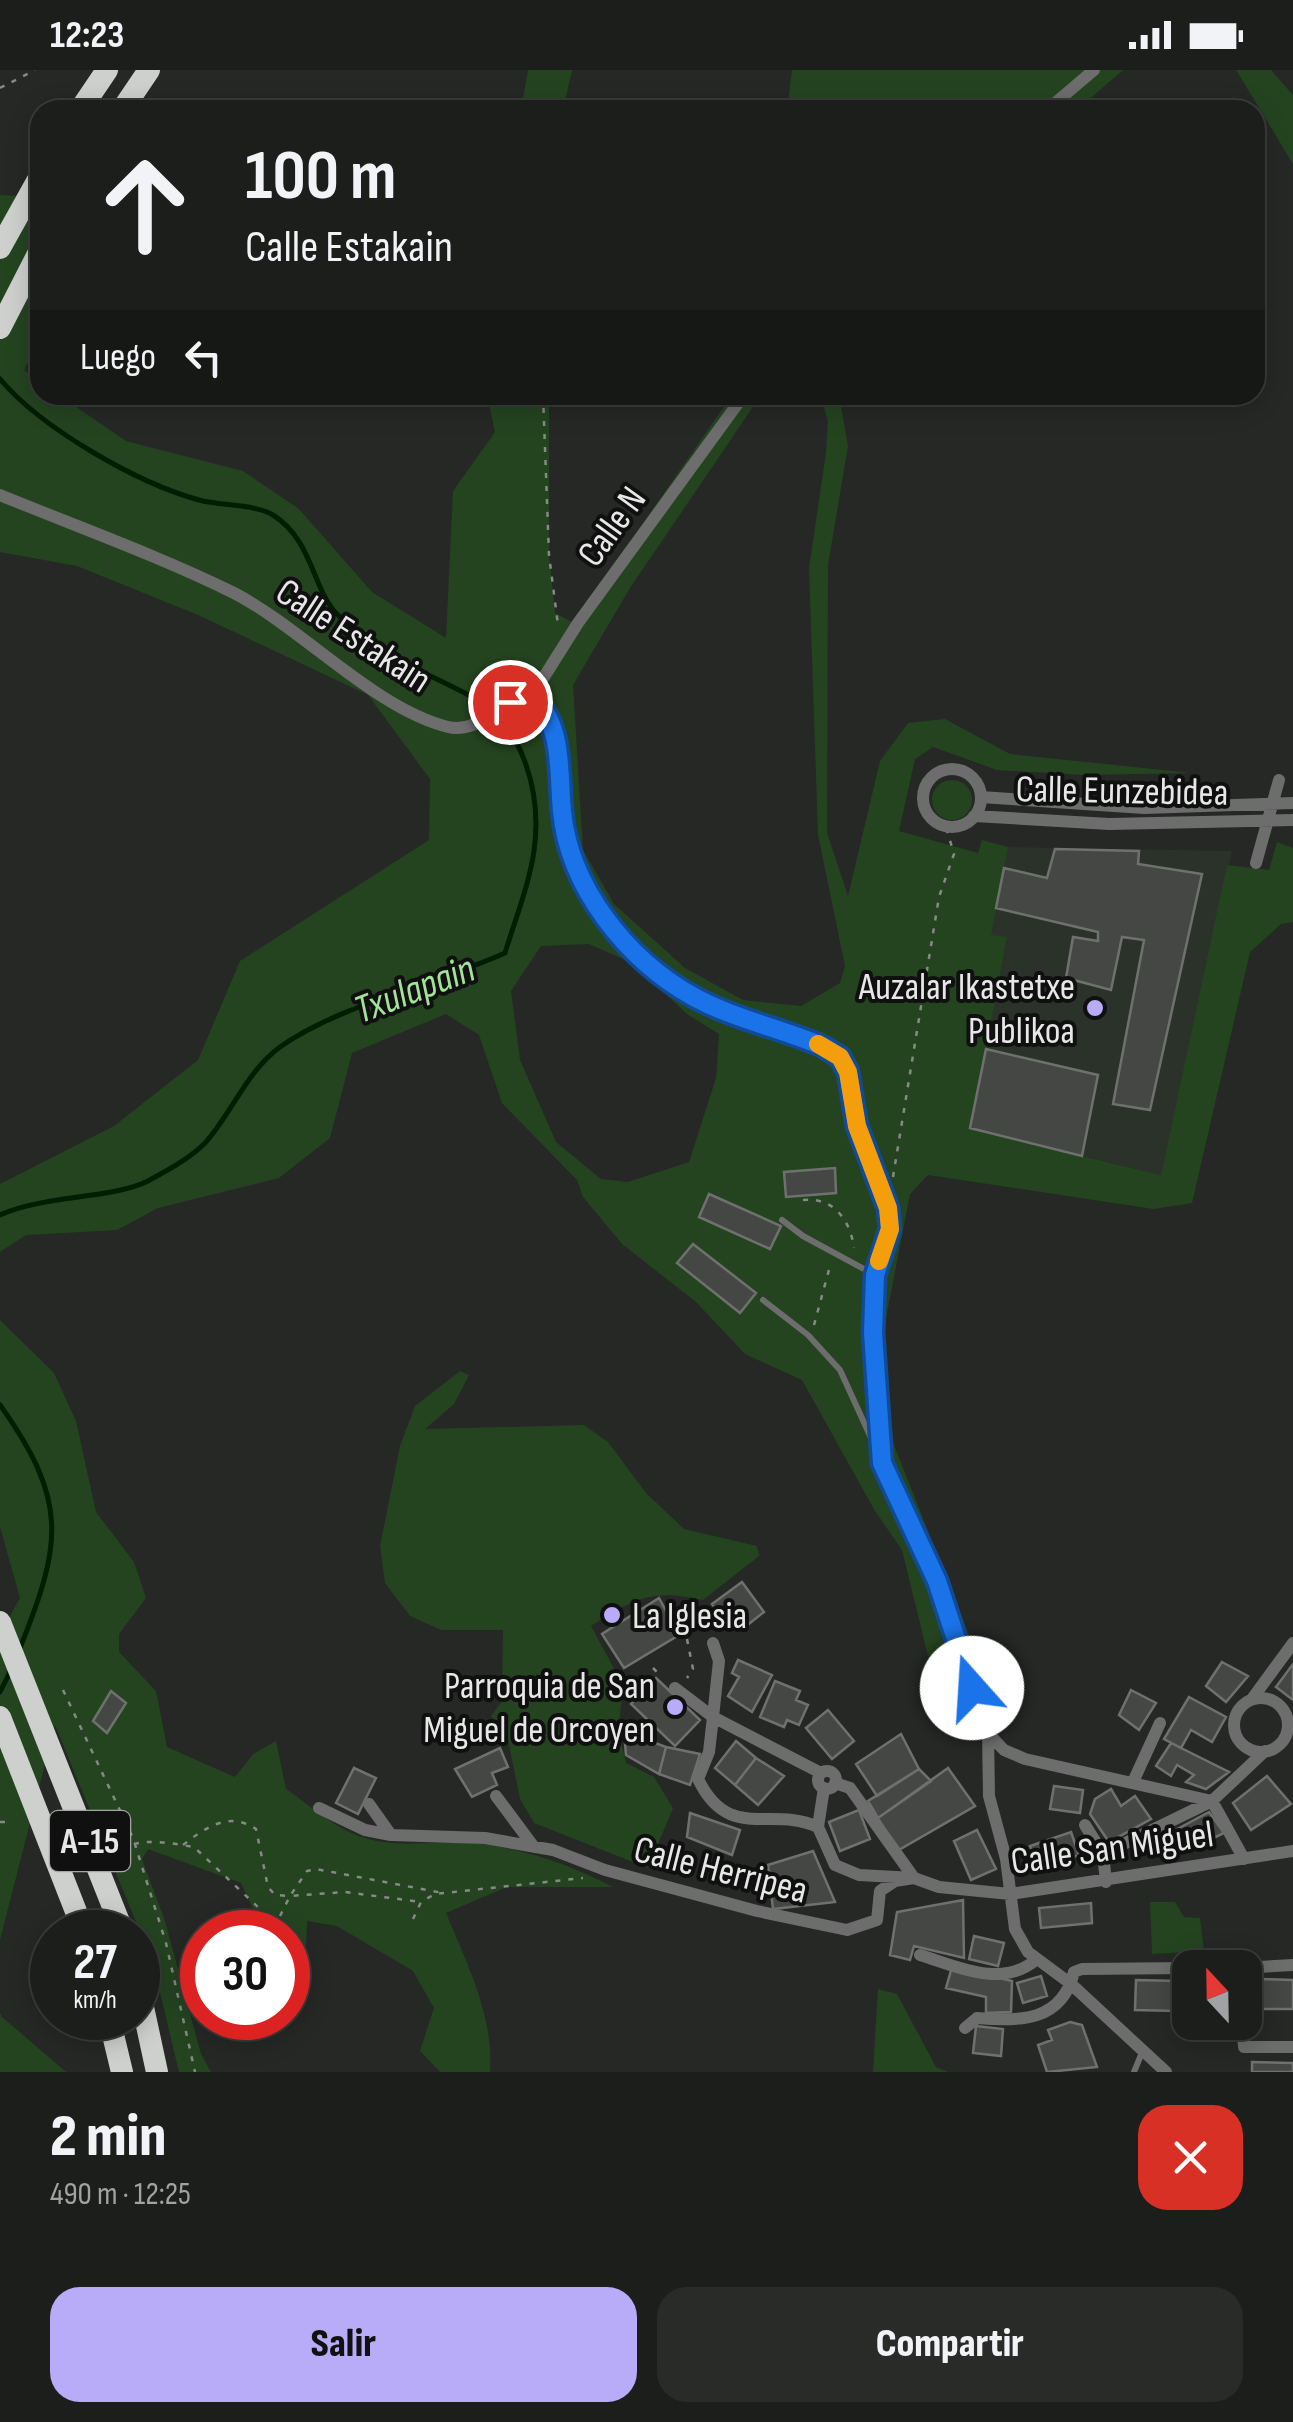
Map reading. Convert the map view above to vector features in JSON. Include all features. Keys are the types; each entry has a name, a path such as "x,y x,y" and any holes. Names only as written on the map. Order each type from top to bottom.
{"highway":[{"path":"87,100 107,70"},
{"path":"129,100 150,70"},
{"path":"0,248 30,193"},
{"path":"0,328 30,270"},
{"name":"A-15","path":"0,1622 115,1910"},
{"name":"A-15","path":"0,1717 76,1910"},
{"path":"115,2040 122,2072"},
{"path":"150,2040 157,2072"}],"street":[{"path":"1059,100 1094,70"},
{"name":"Calle N","path":"532,696 562,646 737,405"},
{"name":"Calle Estakain","path":"0,495 236,594 408,712 452,728 484,721 510,702 532,696"},
{"path":"532,696 552,722 564,827 576,874 606,919 655,969 693,996 788,1031 840,1057 848,1072 862,1143 888,1208 890,1229 875,1275 873,1333 882,1463 937,1581 988,1732 989,1796 1015,1929 1037,1959 1071,1984 1166,2072"},
{"name":"Calle Eunzebidea","path":"937,772 966,772 974,779 981,798 974,816 962,825 946,826 929,816 922,798 924,788 937,772"},
{"name":"Calle Eunzebidea","path":"1256,863 1279,780"},
{"name":"Calle Eunzebidea","path":"981,798 1144,808 1293,803"},
{"name":"Calle Eunzebidea","path":"974,816 1109,824 1293,820"},
{"path":"714,1642 720,1660 709,1752 698,1779 707,1798 741,1819 764,1822 800,1818 818,1827 827,1781"},
{"path":"1264,1751 1245,1747 1234,1730 1237,1713 1293,1643"},
{"path":"675,1688 713,1718 827,1781 850,1788 914,1878"},
{"path":"1103,1854 1212,1801 1264,1751 1288,1735 1282,1708 1271,1700 1252,1699"},
{"path":"1132,1782 1160,1723"},
{"path":"988,1732 1004,1750 1025,1758 1212,1801 1244,1859"},
{"path":"496,1796 534,1847"},
{"path":"369,1804 392,1835"},
{"name":"Calle Herripea","path":"319,1808 365,1830 392,1835 485,1838 534,1847 757,1912 847,1930 877,1920 880,1892 895,1881 914,1878"},
{"path":"1085,1825 1103,1854 1106,1882"},
{"name":"Calle San Miguel","path":"818,1827 835,1865 859,1875 914,1878 939,1887 1010,1894 1293,1851"},
{"path":"920,1955 1003,1977 1037,1959"},
{"path":"1262,1967 1293,1965"},
{"path":"966,2028 977,2018 1014,2021 1056,2006 1066,2000 1074,1972 1082,1969 1172,1968"},
{"path":"1243,2040 1244,2047 1293,2047"}],"lane":[{"path":"782,1220 875,1275"},
{"path":"763,1300 808,1335 840,1370 882,1463"},
{"path":"1134,2072 1143,2050"}],"path":[{"path":"0,88 34,70"},
{"path":"544,405 549,554 562,646"},
{"path":"888,1208 938,896 954,854 946,826"},
{"path":"803,1200 821,1198 832,1204 854,1242 854,1260"},
{"path":"808,1335 821,1313 833,1252"},
{"path":"675,1688 693,1669 686,1639"},
{"path":"64,1690 134,1844 166,1943 187,2052 195,2072"},
{"path":"134,1844 152,1839 170,1848 227,1820 245,1822 256,1829 268,1888 275,1896 345,1892 420,1902 442,1893"},
{"path":"182,1845 206,1856 276,1924 290,1896 308,1871 316,1868 442,1893 572,1881 608,1871"},
{"path":"413,1919 420,1902"}],"shaded area":[{"name":"Auzalar Ikastetxe Publikoa","path":"1008,847 1232,851 1161,1175 970,1128 1007,938 990,936"}],"green space":[{"path":"528,70 572,70 565,100 523,100"},
{"path":"792,70 1123,70 1088,100 788,100"},
{"path":"1236,70 1271,70 1293,95 1293,164 1265,118 1265,100 1254,100"},
{"path":"0,195 30,196 30,358 24,370 30,374 30,405 74,405 126,441 243,471 299,509 372,592 446,638 453,491 495,432 489,405 549,405 549,555 555,613 574,623 725,405 754,405 630,588 573,685 583,850 614,904 685,968 743,1000 801,1006 840,983 845,966 818,835 809,568 826,453 828,421 823,405 841,405 848,446 828,565 827,833 848,896 880,761 908,723 945,719 1010,754 1191,773 1082,775 997,770 933,747 915,759 899,831 978,853 982,840 1008,847 991,935 1007,937 971,1129 1161,1175 1227,865 1269,870 1277,842 1293,848 1293,922 1281,924 1250,952 1192,1203 1154,1209 928,1175 910,1194 882,1339 894,1445 998,1708 950,1697 928,1656 902,1550 875,1511 802,1380 745,1354 696,1302 622,1244 583,1197 577,1180 502,1103 479,1035 446,1014 352,1053 330,1138 279,1178 158,1208 117,1230 26,1235 0,1252 0,1184 114,1126 198,1060 240,961 429,840 430,779 368,695 198,615 77,566 0,552","holes":["589,944 632,963 687,1014 719,1034 716,1078 689,1162 628,1182 601,1179 556,1142 520,1060 511,991 541,946"]},
{"path":"952,780 966,786 972,800 966,814 952,820 938,814 932,800 938,786"},
{"path":"0,1320 54,1373 76,1421 96,1512 134,1562 146,1598 119,1634 119,1652 156,1691 167,1747 235,1777 253,1754 276,1741 286,1789 354,1834 392,1843 473,1843 510,1849 563,1864 613,1887 507,1887 446,1913 483,2011 490,2072 440,2072 420,2051 434,2008 413,1971 337,1926 310,1922 310,1910 254,1910 241,1883 148,1849 142,1859 165,1921 180,1976 180,2040 197,2040 211,2072 179,2072 160,1992 160,1910 131,1910 55,1725 0,1940 0,1634 20,1598 0,1527"},
{"path":"460,1371 469,1375 454,1404 425,1429 584,1425 608,1442 646,1493 684,1529 757,1546 759,1556 703,1600 670,1595 644,1598 591,1626 619,1678 622,1699 618,1729 626,1763 654,1777 673,1808 648,1868 534,1823 520,1799 508,1740 491,1716 502,1701 503,1630 441,1630 410,1616 385,1583 380,1546 400,1446 415,1406"},
{"path":"1150,1902 1175,1902 1184,1917 1200,1918 1204,1950 1152,1954"},
{"path":"878,1989 897,1994 936,2067 948,2072 873,2072"},
{"path":"0,2013 2,2017 66,2072 0,2072"}],"building":[{"path":"1055,849 1139,851 1138,864 1202,874 1150,1110 1113,1104 1144,940 1122,937 1111,990 1066,978 1073,937 1098,941 1098,932 996,908 1004,868 1047,878"},
{"path":"986,1049 1098,1075 1082,1156 970,1128"},
{"path":"835,1168 836,1193 786,1197 784,1172"},
{"path":"709,1194 781,1226 770,1249 699,1217"},
{"path":"693,1244 756,1293 740,1313 677,1263"},
{"path":"742,1582 764,1612 745,1627 737,1617 727,1624 712,1604"},
{"name":"Parroquia de San Miguel de Orcoyen","path":"659,1598 679,1635 624,1668 602,1634"},
{"path":"738,1660 772,1675 752,1712 728,1696 739,1677 732,1673"},
{"path":"1222,1662 1248,1676 1226,1702 1206,1686"},
{"path":"1293,1664 1293,1700 1276,1687"},
{"path":"656,1678 700,1720 675,1746 631,1704"},
{"path":"775,1681 800,1691 796,1700 808,1705 799,1725 787,1720 784,1727 760,1717"},
{"path":"1131,1690 1156,1703 1139,1730 1119,1715"},
{"path":"111,1691 126,1703 107,1733 93,1721"},
{"path":"1189,1697 1226,1717 1212,1742 1191,1730 1181,1748 1164,1739"},
{"path":"828,1710 854,1741 832,1759 806,1728"},
{"path":"624,1731 666,1747 659,1774 626,1755"},
{"path":"901,1734 919,1769 877,1796 856,1764"},
{"path":"736,1741 756,1758 735,1785 715,1768"},
{"path":"1171,1743 1229,1772 1206,1789 1186,1782 1194,1775 1177,1765 1171,1776 1156,1766"},
{"path":"666,1747 700,1754 690,1785 659,1774"},
{"path":"500,1748 508,1767 492,1773 497,1785 472,1797 455,1769"},
{"path":"756,1758 784,1776 758,1805 735,1785"},
{"path":"354,1768 376,1778 358,1814 336,1803"},
{"path":"948,1768 975,1806 897,1851 878,1818"},
{"path":"919,1769 931,1781 878,1818 868,1801"},
{"path":"1267,1776 1291,1804 1251,1830 1233,1803"},
{"path":"1054,1786 1083,1790 1080,1813 1050,1809"},
{"path":"1111,1789 1121,1806 1135,1796 1151,1819 1109,1842 1090,1814 1095,1799"},
{"path":"859,1810 870,1839 840,1851 829,1822"},
{"path":"1209,1812 1224,1833 1195,1847 1147,1855 1142,1848"},
{"path":"690,1813 740,1830 732,1855 687,1837"},
{"path":"977,1830 996,1869 971,1880 954,1841"},
{"path":"1071,1832 1079,1855 1038,1869 1030,1846"},
{"path":"813,1851 835,1902 773,1909 768,1865"},
{"path":"963,1900 964,1958 914,1946 910,1960 890,1955 897,1912"},
{"path":"1091,1903 1092,1923 1041,1928 1039,1908"},
{"path":"974,1936 1004,1943 998,1966 969,1959"},
{"path":"952,1967 1012,1981 1011,2012 986,2013 986,1997 946,1988"},
{"path":"1041,1976 1047,1996 1023,2003 1017,1983"},
{"path":"1262,1979 1293,1980 1293,2009 1262,2009"},
{"path":"1136,1980 1172,1981 1172,2011 1135,2010"},
{"path":"1070,2022 1082,2025 1097,2067 1047,2072 1038,2045 1052,2040 1048,2030"},
{"path":"976,2026 1003,2029 1001,2056 973,2053"},
{"path":"1252,2062 1293,2063 1293,2072 1252,2072"}],"waterway":[{"name":"Txulapain","path":"0,379 65,434 148,481 199,500 273,515 297,538 323,593 339,616 388,654 474,698 506,726 526,764 536,829 529,877 505,953 330,1019 280,1047 248,1080 205,1143 148,1181 0,1215"},
{"name":"Txulapain","path":"0,1405 38,1469 52,1524 44,1579 20,1648"},
{"name":"Txulapain","path":"0,1692 10,1672"}],"slow traffic":[{"path":"818,1044 840,1057 848,1072 857,1126 888,1208 890,1229 879,1261"}],"place":[{"name":"Auzalar Ikastetxe Publikoa","path":"1095,1008"},
{"name":"La Iglesia","path":"612,1615"},
{"name":"Parroquia de San Miguel de Orcoyen","path":"675,1707"}],"route":[{"path":"510,702 532,696 552,722 566,843 576,874 606,919 655,969 693,996 822,1046 840,1057 848,1072 857,1126 888,1208 890,1229 875,1275 873,1333 882,1463 937,1581 972,1688"}]}
